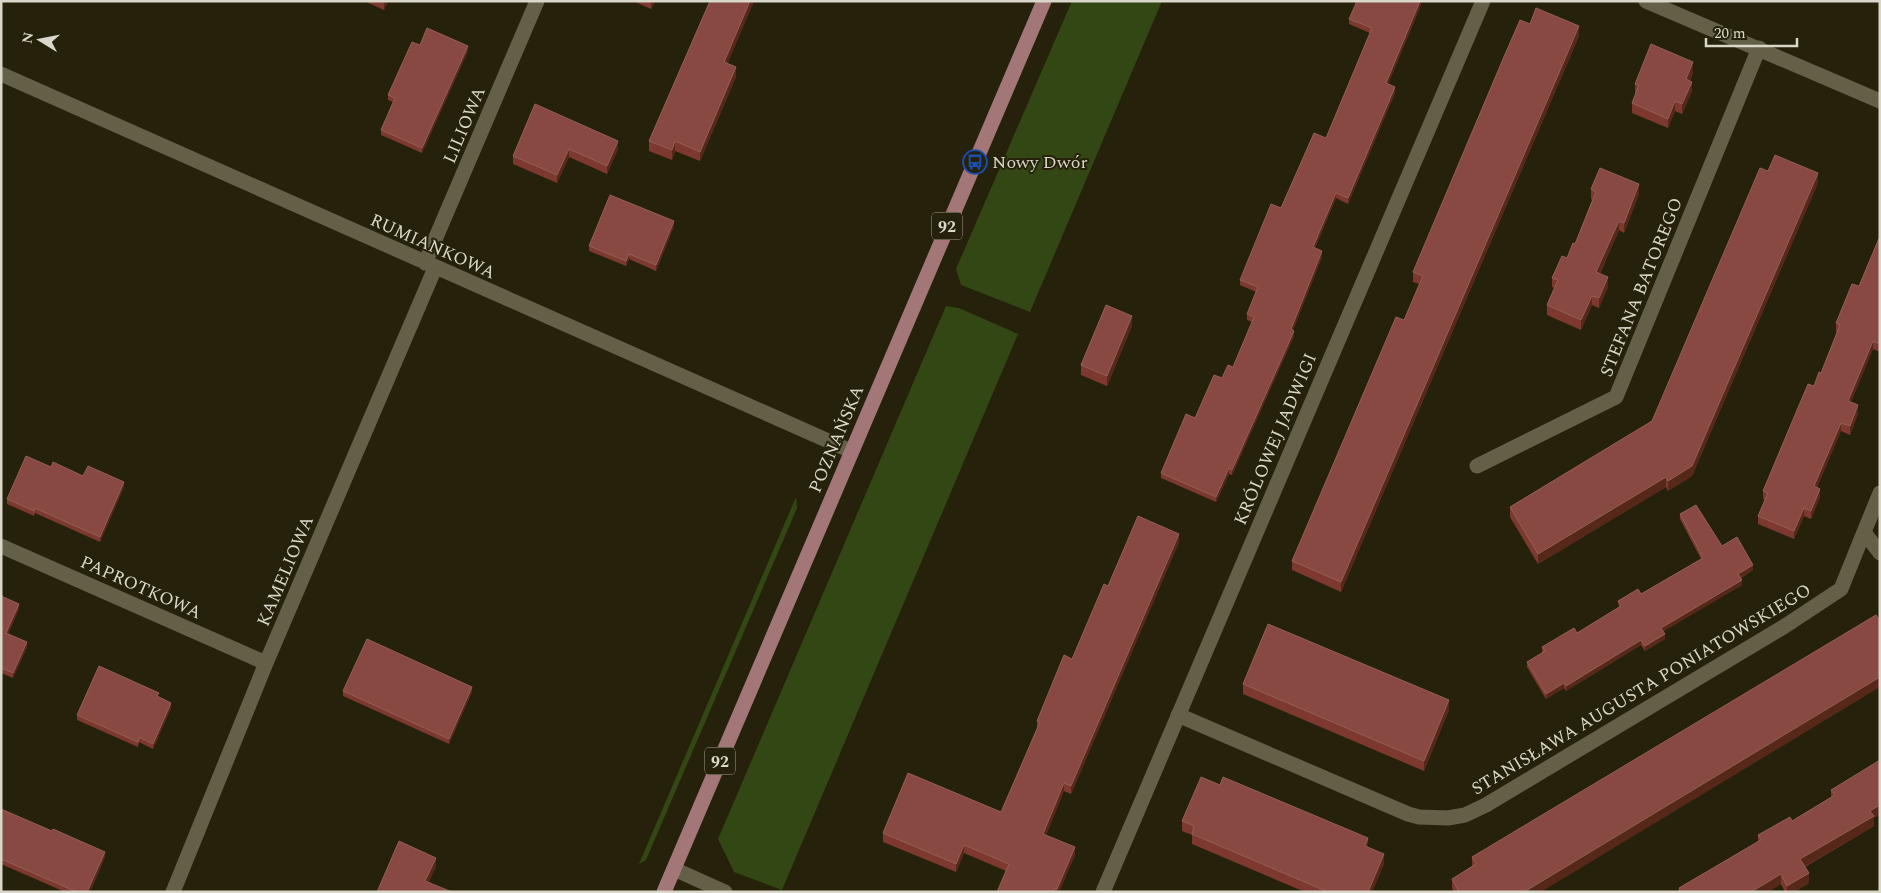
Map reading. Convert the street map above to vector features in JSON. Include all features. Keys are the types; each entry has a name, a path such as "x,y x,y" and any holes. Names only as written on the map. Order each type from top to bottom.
{"main road":[{"name":"POZNAŃSKA","path":"664,892 1044,1"}],"street":[{"name":"LILIOWA","path":"430,265 537,1"},
{"name":"KRÓLOWEJ JADWIGI","path":"1103,892 1483,1"},
{"path":"1646,1 1880,101"},
{"name":"STEFANA BATOREGO","path":"1477,466 1616,397 1759,48"},
{"name":"RUMIANKOWA","path":"1,74 851,451"},
{"name":"KAMELIOWA","path":"173,892 430,265"},
{"name":"STANISŁAWA AUGUSTA PONIATOWSKIEGO","path":"1178,715 1408,814 1434,818 1465,815 1486,805 1786,626 1841,589 1880,493"},
{"path":"1864,532 1880,553"},
{"name":"PAPROTKOWA","path":"1,546 266,663"},
{"path":"674,869 725,892"}],"green space":[{"path":"1072,1 1162,1 1030,312 961,285 956,269"},
{"path":"946,306 959,308 1018,334 782,890 734,872 718,839"},
{"path":"796,497 797,508 646,860 639,864"}],"building":[{"path":"710,1 750,1 724,62 736,67 700,152 675,141 672,150 649,141"},
{"path":"1357,1 1420,1 1386,83 1395,87 1348,198 1336,193 1313,247 1322,251 1291,329 1294,331 1232,470 1229,468 1216,497 1161,473 1186,414 1195,418 1214,375 1222,378 1228,365 1233,367 1254,317 1247,314 1258,287 1240,280 1271,204 1281,208 1314,133 1326,138 1372,28 1349,19"},
{"path":"1536,8 1579,26 1341,582 1292,561 1396,317 1404,320 1423,276 1413,272 1520,20 1530,24"},
{"path":"427,28 468,46 422,148 381,130 395,98 388,95 412,42 420,45"},
{"path":"1651,44 1693,62 1686,79 1692,82 1682,104 1675,101 1668,119 1632,103 1639,85 1635,84"},
{"path":"535,104 618,141 607,166 569,149 557,175 513,156"},
{"path":"1775,155 1818,173 1692,466 1668,481 1666,477 1538,554 1510,507 1652,421 1760,168 1768,171"},
{"path":"1600,168 1639,184 1624,223 1619,221 1596,272 1608,277 1599,298 1592,296 1581,320 1547,305 1558,280 1552,278 1562,256 1567,258 1573,243 1575,244 1596,192 1591,189"},
{"path":"610,195 674,221 656,265 629,254 626,261 589,246"},
{"path":"1880,236 1880,344 1873,341 1848,401 1858,405 1850,426 1841,423 1814,486 1820,489 1811,511 1804,508 1794,531 1758,516 1768,493 1763,491 1808,384 1814,386 1819,372 1821,373 1840,325 1836,323 1852,284 1859,286"},
{"path":"1106,305 1132,316 1107,376 1081,365"},
{"path":"26,456 51,467 53,462 83,476 88,466 124,482 100,537 35,508 34,511 7,499"},
{"path":"1696,505 1722,546 1737,537 1753,565 1738,574 1742,580 1661,628 1665,634 1645,646 1641,640 1566,686 1564,683 1546,694 1527,662 1545,651 1542,647 1574,628 1577,633 1621,606 1618,601 1638,589 1641,594 1703,558 1680,514"},
{"path":"1138,516 1179,534 1071,786 1064,783 1043,834 1075,847 1057,889 1055,888 1053,892 997,892 1009,864 964,845 956,864 883,833 908,773 1001,812 1040,722 1037,721 1064,655 1072,659 1104,584 1108,586"},
{"path":"1,596 19,604 6,633 27,642 13,673 1,668"},
{"path":"1876,615 1880,621 1880,677 1524,892 1459,892 1452,879 1476,864 1472,857"},
{"path":"1268,624 1449,700 1424,761 1243,684"},
{"path":"367,639 472,687 449,739 343,691"},
{"path":"99,666 159,693 157,696 171,703 153,744 139,737 138,742 77,715"},
{"path":"1880,760 1880,805 1870,811 1874,816 1800,859 1809,873 1787,886 1781,874 1751,892 1677,892 1680,890 1679,888 1761,840 1758,835 1790,817 1792,821 1835,795 1831,790"},
{"path":"1201,777 1220,785 1223,777 1368,838 1365,846 1384,854 1368,892 1328,892 1192,834 1194,826 1182,821"},
{"path":"1,809 105,852 87,892 77,892 1,859"},
{"path":"399,841 436,858 425,881 452,892 377,892"}],"place":[{"name":"Nowy Dwór","path":"975,162"}]}
